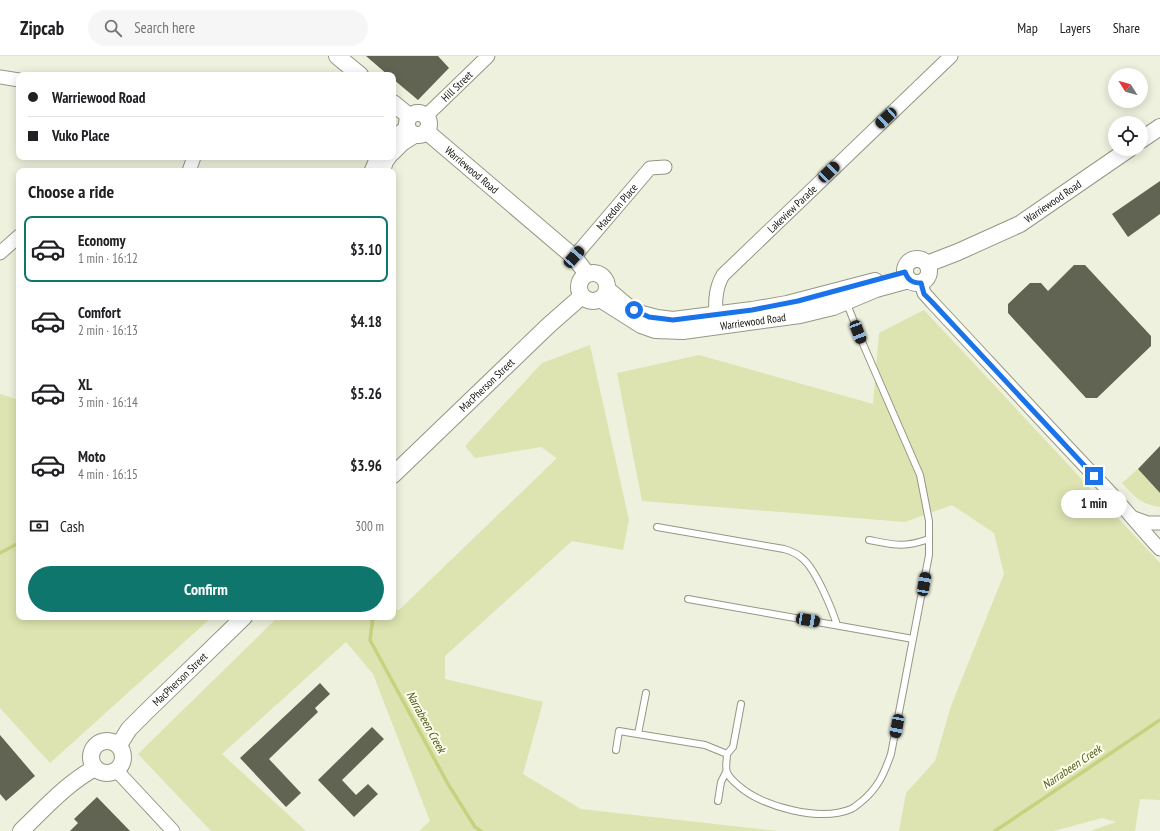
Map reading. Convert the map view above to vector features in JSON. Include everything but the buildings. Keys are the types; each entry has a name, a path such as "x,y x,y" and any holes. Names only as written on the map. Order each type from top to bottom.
{"street":[{"path":"337,56 356,72"},
{"name":"Hill Street","path":"417,125 488,56"},
{"name":"Lakeview Parade","path":"717,320 716,295 718,282 723,275 951,56"},
{"path":"0,77 16,80"},
{"name":"Warriewood Road","path":"396,106 574,257 587,274"},
{"path":"396,136 417,125"},
{"path":"396,151 417,125"},
{"path":"1148,135 1160,127"},
{"name":"Warriewood Road","path":"912,278 906,267 913,260 923,260 927,264 958,252 1020,224 1119,156"},
{"name":"Macedon Place","path":"574,257 650,168 665,168"},
{"path":"0,253 16,239"},
{"path":"587,274 600,274 606,280 604,294 590,301 582,296 578,288 583,276 587,274"},
{"path":"912,278 924,294 1134,518 1144,533 1160,549"},
{"name":"Warriewood Road","path":"717,320 752,310 786,304 870,282 912,278"},
{"name":"Warriewood Road","path":"604,294 649,317 673,320 717,320 800,315 829,308 876,289 912,278"},
{"name":"MacPherson Street","path":"398,470 549,325 582,296"},
{"path":"1134,518 1148,523 1160,523"},
{"name":"MacPherson Street","path":"119,745 129,729 241,620"},
{"path":"109,741 119,745 122,750 123,762 116,771 108,774 98,771 95,768 91,758 92,752 98,743 109,741"},
{"path":"21,831 57,796 83,774 95,768"},
{"path":"116,771 173,831"}],"lane":[{"path":"726,772 743,790 759,799 781,808 838,814 852,809 871,794 883,776 891,754 929,555 929,521 920,475 845,302"},
{"path":"657,528 784,549 792,552 810,565 833,610 837,625"},
{"path":"869,540 900,546 912,545 929,540"},
{"path":"688,599 913,639"},
{"path":"638,734 646,693"},
{"path":"718,801 721,782 726,772 727,754 733,747 741,704"},
{"path":"616,750 619,731 705,745 727,754"}],"green space":[{"path":"924,310 1160,563 1160,800 1140,799 1135,831 1090,831 1116,822 1102,818 1054,831 899,831 906,793 935,761 951,706 1004,574 994,533 952,505 905,522 642,501 617,373 699,355 873,404 879,333"},
{"path":"590,345 629,520 623,550 572,541 445,656 445,679 543,702 523,774 581,809 778,831 419,831 430,821 373,674 346,642 222,754 306,831 211,831 138,754 275,620 396,620 396,610 399,610 557,458 541,447 475,458 465,446 542,363"},
{"path":"0,394 16,399 16,620 209,620 50,763 0,708"},
{"path":"1138,469 1154,487 1160,485 1160,507 1147,504 1138,499 1122,483"}],"waterway":[{"name":"Narrabeen Creek","path":"0,553 16,545"},
{"name":"Narrabeen Creek","path":"373,620 370,640 448,784 475,827 481,831"},
{"name":"Narrabeen Creek","path":"995,831 1160,720"}],"route":[{"path":"634,310 649,317 673,320 688,319 786,304 905,272 910,281 921,283 924,294 1094,476"}]}
